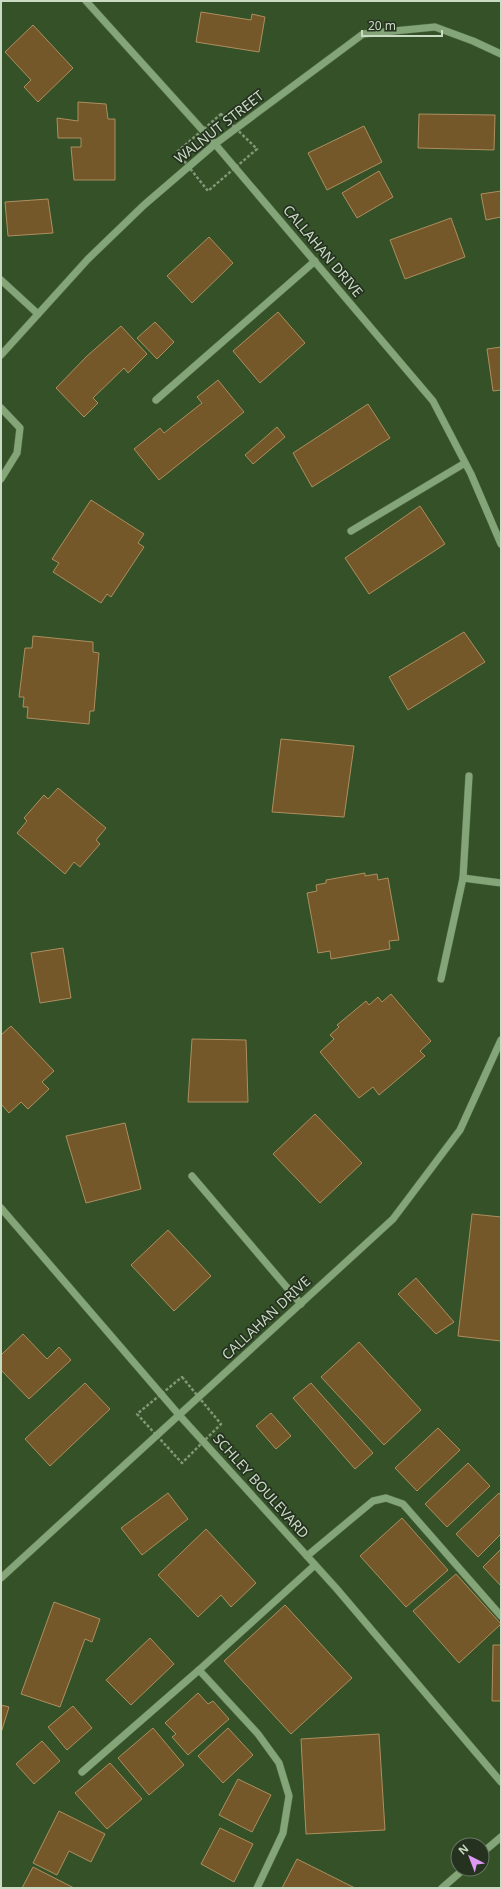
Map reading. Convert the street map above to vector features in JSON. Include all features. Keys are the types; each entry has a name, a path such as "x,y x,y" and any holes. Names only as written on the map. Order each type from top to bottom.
{"street":[{"name":"CALLAHAN DRIVE","path":"86,1 215,144 433,401 465,463 501,544"},
{"name":"WALNUT STREET","path":"1,355 94,254 144,205 215,144 363,34 435,27 473,41 501,54"},
{"path":"156,400 314,262"},
{"path":"1,280 38,314"},
{"path":"1,408 20,428 17,452 1,479"},
{"path":"351,531 465,463"},
{"path":"441,979 463,878 469,776"},
{"path":"463,878 501,883"},
{"name":"CALLAHAN DRIVE","path":"1,1578 180,1416 398,1213 460,1130 501,1040"},
{"path":"192,1176 301,1304"},
{"name":"SCHLEY BOULEVARD","path":"1,1208 180,1416 315,1565 501,1782"},
{"path":"307,1556 373,1501 386,1498 403,1504 501,1616"},
{"path":"82,1772 200,1670 315,1565"},
{"path":"200,1670 258,1734 280,1763 289,1796 283,1833 256,1888"},
{"path":"490,1846 501,1836"},
{"path":"442,1888 455,1877"}],"building":[{"path":"201,12 251,20 252,14 265,17 259,52 196,42"},
{"path":"33,25 73,68 38,102 24,87 31,80 5,52"},
{"path":"78,102 106,104 108,119 115,119 115,180 74,180 71,147 81,147 81,138 58,138 57,118 78,121"},
{"path":"419,114 495,115 494,150 418,148"},
{"path":"364,126 382,162 327,190 308,153"},
{"path":"379,171 393,197 357,218 342,193"},
{"path":"501,191 501,217 486,220 481,194"},
{"path":"48,199 53,233 8,236 5,202"},
{"path":"451,218 465,257 405,279 390,240"},
{"path":"209,237 233,263 192,303 167,276"},
{"path":"278,312 305,343 260,383 233,351"},
{"path":"155,322 174,342 157,359 137,338"},
{"path":"121,326 147,354 128,373 124,368 93,398 98,403 84,417 56,388 87,356"},
{"path":"501,347 501,390 493,391 487,349"},
{"path":"218,380 244,412 159,480 134,449 160,428 164,433 202,403 197,397"},
{"path":"368,404 390,438 312,487 293,453"},
{"path":"277,427 285,437 253,464 245,455"},
{"path":"91,500 144,534 138,543 144,547 111,597 107,594 101,603 53,572 59,563 52,559"},
{"path":"420,506 445,544 369,594 345,558"},
{"path":"464,632 485,662 408,710 389,677"},
{"path":"33,636 93,642 93,652 99,653 94,711 90,711 89,724 27,718 28,707 23,707 24,697 19,697 25,648 32,648"},
{"path":"281,739 354,746 344,817 272,812"},
{"path":"58,788 106,828 96,840 100,844 80,867 74,862 65,874 17,833 27,821 24,818 44,795 48,799"},
{"path":"365,873 365,876 377,874 378,880 388,878 399,940 389,941 390,949 331,959 330,951 318,953 307,893 317,891 316,885 326,883 326,880"},
{"path":"63,948 71,998 40,1003 31,953"},
{"path":"391,994 431,1041 420,1051 425,1056 379,1095 373,1087 359,1098 320,1052 334,1039 330,1035 339,1027 337,1025 366,1001 369,1005 378,997 382,1002"},
{"path":"11,1026 54,1071 42,1082 49,1089 28,1109 21,1102 9,1113 1,1104 1,1035"},
{"path":"192,1039 246,1040 248,1102 188,1102"},
{"path":"315,1114 362,1163 320,1203 273,1154"},
{"path":"125,1123 141,1189 86,1203 66,1136"},
{"path":"472,1214 501,1217 501,1341 458,1336"},
{"path":"168,1230 211,1276 174,1311 131,1265"},
{"path":"416,1278 454,1322 436,1334 398,1294"},
{"path":"23,1334 47,1359 59,1347 71,1360 29,1399 1,1370 1,1355"},
{"path":"359,1342 421,1410 384,1445 321,1377"},
{"path":"85,1383 110,1409 50,1466 25,1439"},
{"path":"311,1383 373,1453 355,1469 293,1398"},
{"path":"271,1413 291,1436 276,1449 256,1426"},
{"path":"438,1428 460,1450 417,1491 395,1468"},
{"path":"468,1463 490,1486 447,1527 425,1504"},
{"path":"168,1493 188,1519 142,1555 121,1528"},
{"path":"499,1493 501,1496 501,1534 478,1557 456,1534"},
{"path":"402,1518 448,1570 406,1607 360,1556"},
{"path":"206,1529 256,1583 231,1607 221,1595 198,1617 158,1575"},
{"path":"501,1549 501,1586 483,1567"},
{"path":"456,1574 501,1624 459,1663 413,1611"},
{"path":"54,1602 100,1619 92,1642 85,1639 60,1707 21,1694"},
{"path":"285,1605 352,1678 291,1734 224,1661"},
{"path":"150,1638 174,1664 131,1705 106,1680"},
{"path":"493,1645 501,1645 501,1701 492,1701"},
{"path":"198,1693 208,1704 213,1701 229,1719 188,1755 172,1737 176,1734 165,1723"},
{"path":"1,1705 9,1707 1,1733"},
{"path":"73,1706 92,1728 67,1750 48,1727"},
{"path":"153,1728 184,1765 149,1795 118,1758"},
{"path":"228,1728 253,1755 223,1783 198,1756"},
{"path":"379,1734 385,1830 306,1834 301,1739"},
{"path":"42,1741 60,1761 34,1784 16,1764"},
{"path":"110,1763 142,1799 107,1829 75,1793"},
{"path":"238,1779 271,1795 252,1832 219,1815"},
{"path":"59,1811 105,1834 91,1862 69,1851 57,1875 33,1863"},
{"path":"220,1828 253,1844 234,1882 201,1864"},
{"path":"297,1859 355,1888 282,1888"},
{"path":"33,1867 74,1888 22,1888"}]}
